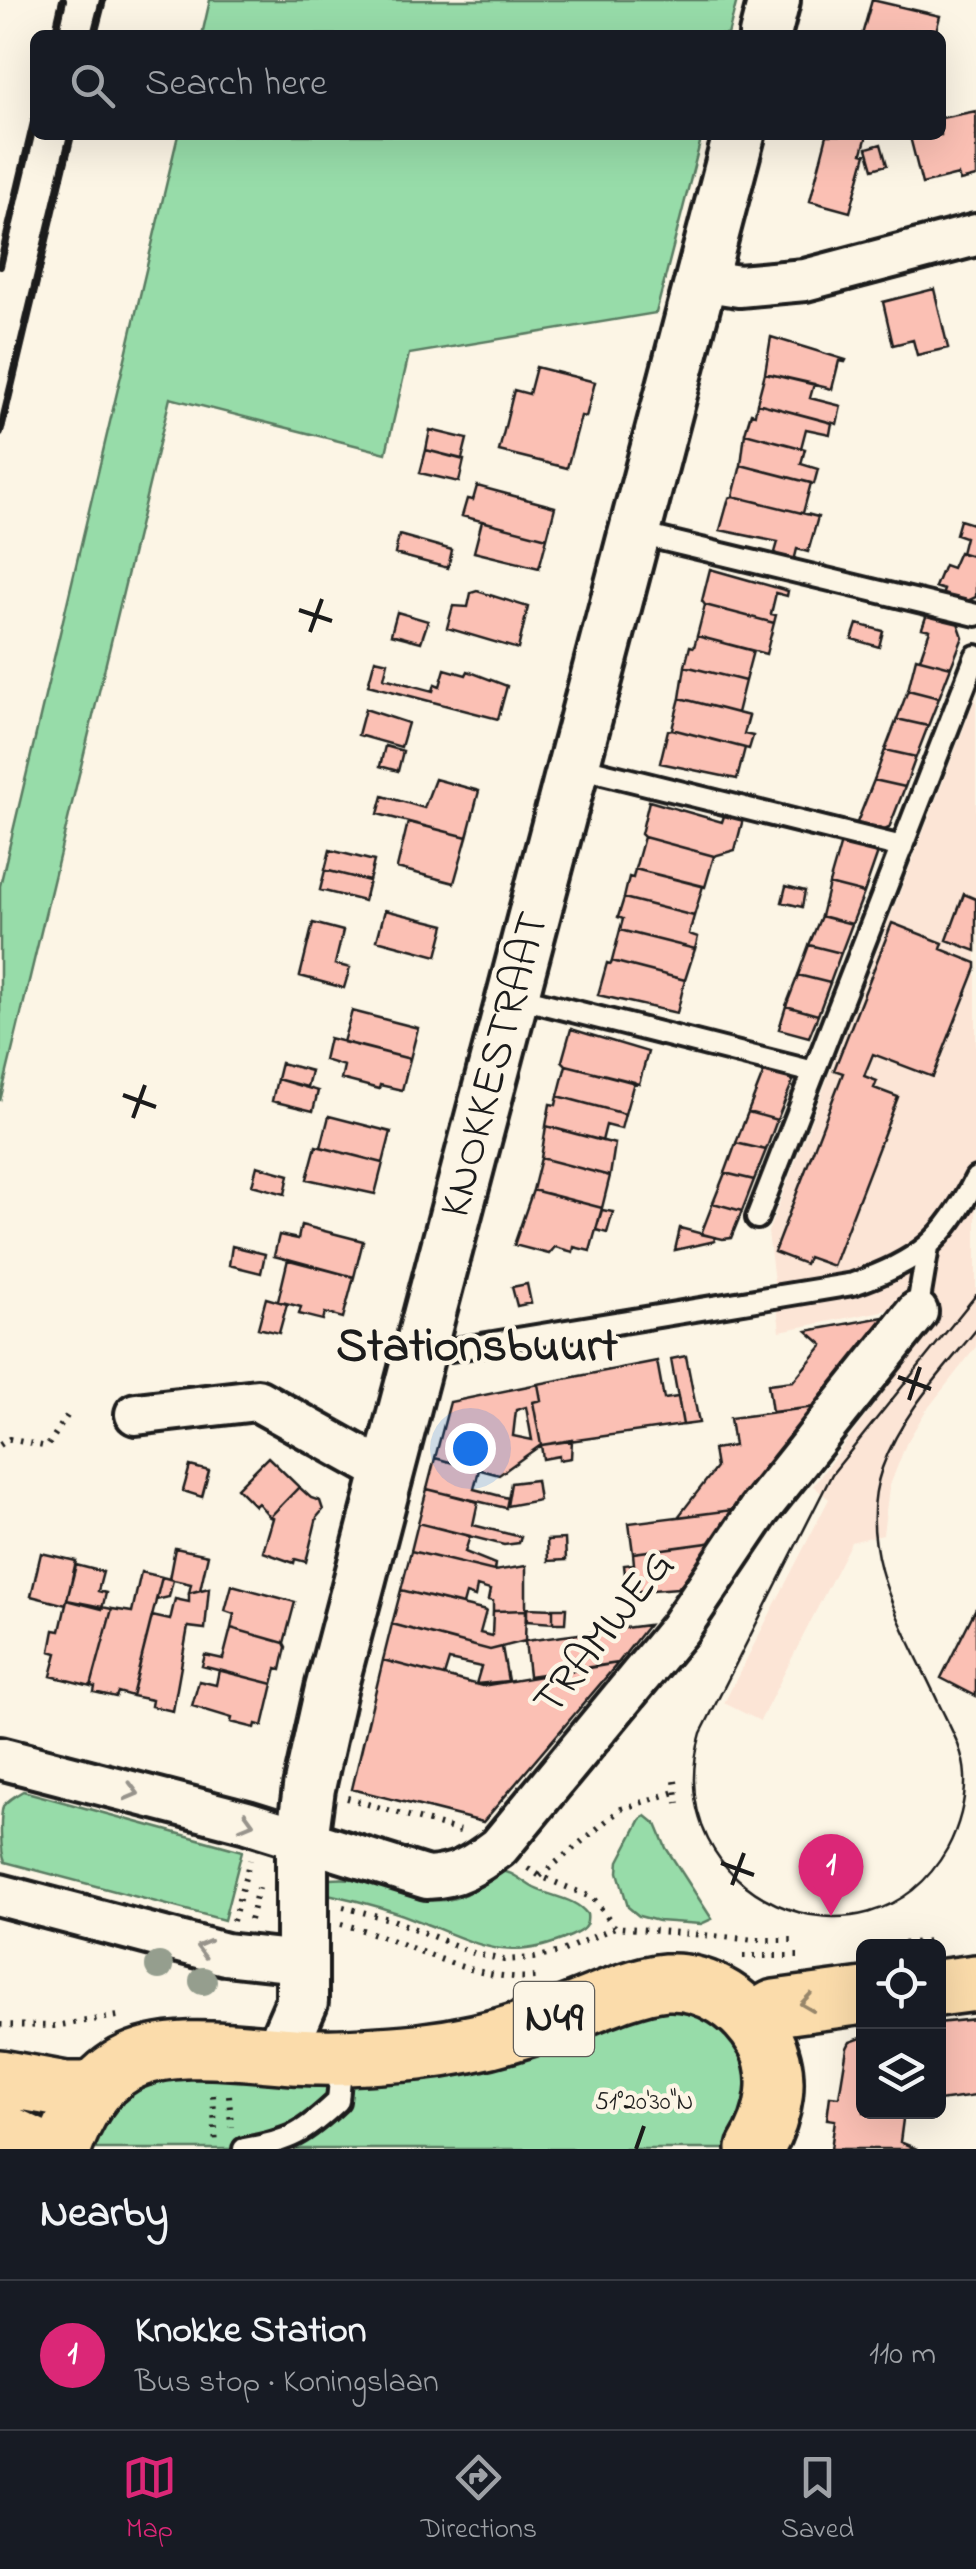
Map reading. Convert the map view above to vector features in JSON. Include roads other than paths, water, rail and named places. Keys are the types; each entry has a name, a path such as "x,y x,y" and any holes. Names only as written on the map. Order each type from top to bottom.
{"main road":[{"name":"N49","path":"63,2149 72,2123 92,2090 124,2064 168,2051 342,2057 460,2046 528,2029 666,1982 712,1991 754,2020"},
{"path":"946,1987 976,1984"},
{"path":"755,2149 776,2093 768,2047 754,2020 775,2008 856,1997"},
{"path":"0,2078 66,2090 92,2090"},
{"path":"0,2130 40,2149"}],"street":[{"path":"766,30 774,0"},
{"name":"KNOKKESTRAAT","path":"286,2056 296,1939 278,1842 331,1689 738,140"},
{"path":"701,280 739,286 805,280 976,235"},
{"name":"TRAMWEG","path":"0,1758 247,1822 278,1842 427,1878 450,1877 475,1866 499,1847 679,1629 759,1510 917,1312"},
{"path":"136,1414 257,1400 388,1473"},
{"path":"0,1895 225,1954 296,1939 342,2057"}],"lane":[{"path":"634,532 976,615"},
{"path":"757,1218 976,656"},
{"path":"574,766 902,847"},
{"path":"513,996 814,1072"},
{"path":"424,1342 451,1350 853,1284 896,1270 928,1247 954,1217 976,1178"},
{"path":"917,1312 928,1247"},
{"path":"244,2149 305,2132 338,2101 342,2057"}],"tram line":[{"path":"976,1295 832,1474 701,1733 695,1790 708,1839 737,1878 776,1904 822,1916 868,1912 912,1891 947,1849 958,1823 965,1785 962,1757 887,1590 874,1530 875,1499 882,1468 900,1430 976,1330"}],"railway":[{"path":"56,30 63,0"},
{"path":"95,30 103,0"},
{"path":"0,266 30,139"},
{"path":"0,433 70,140"}],"place":[{"name":"Knokke Station","path":"831,1916"}],"district":[{"name":"Stationsbuurt","path":"477,1348"}]}
